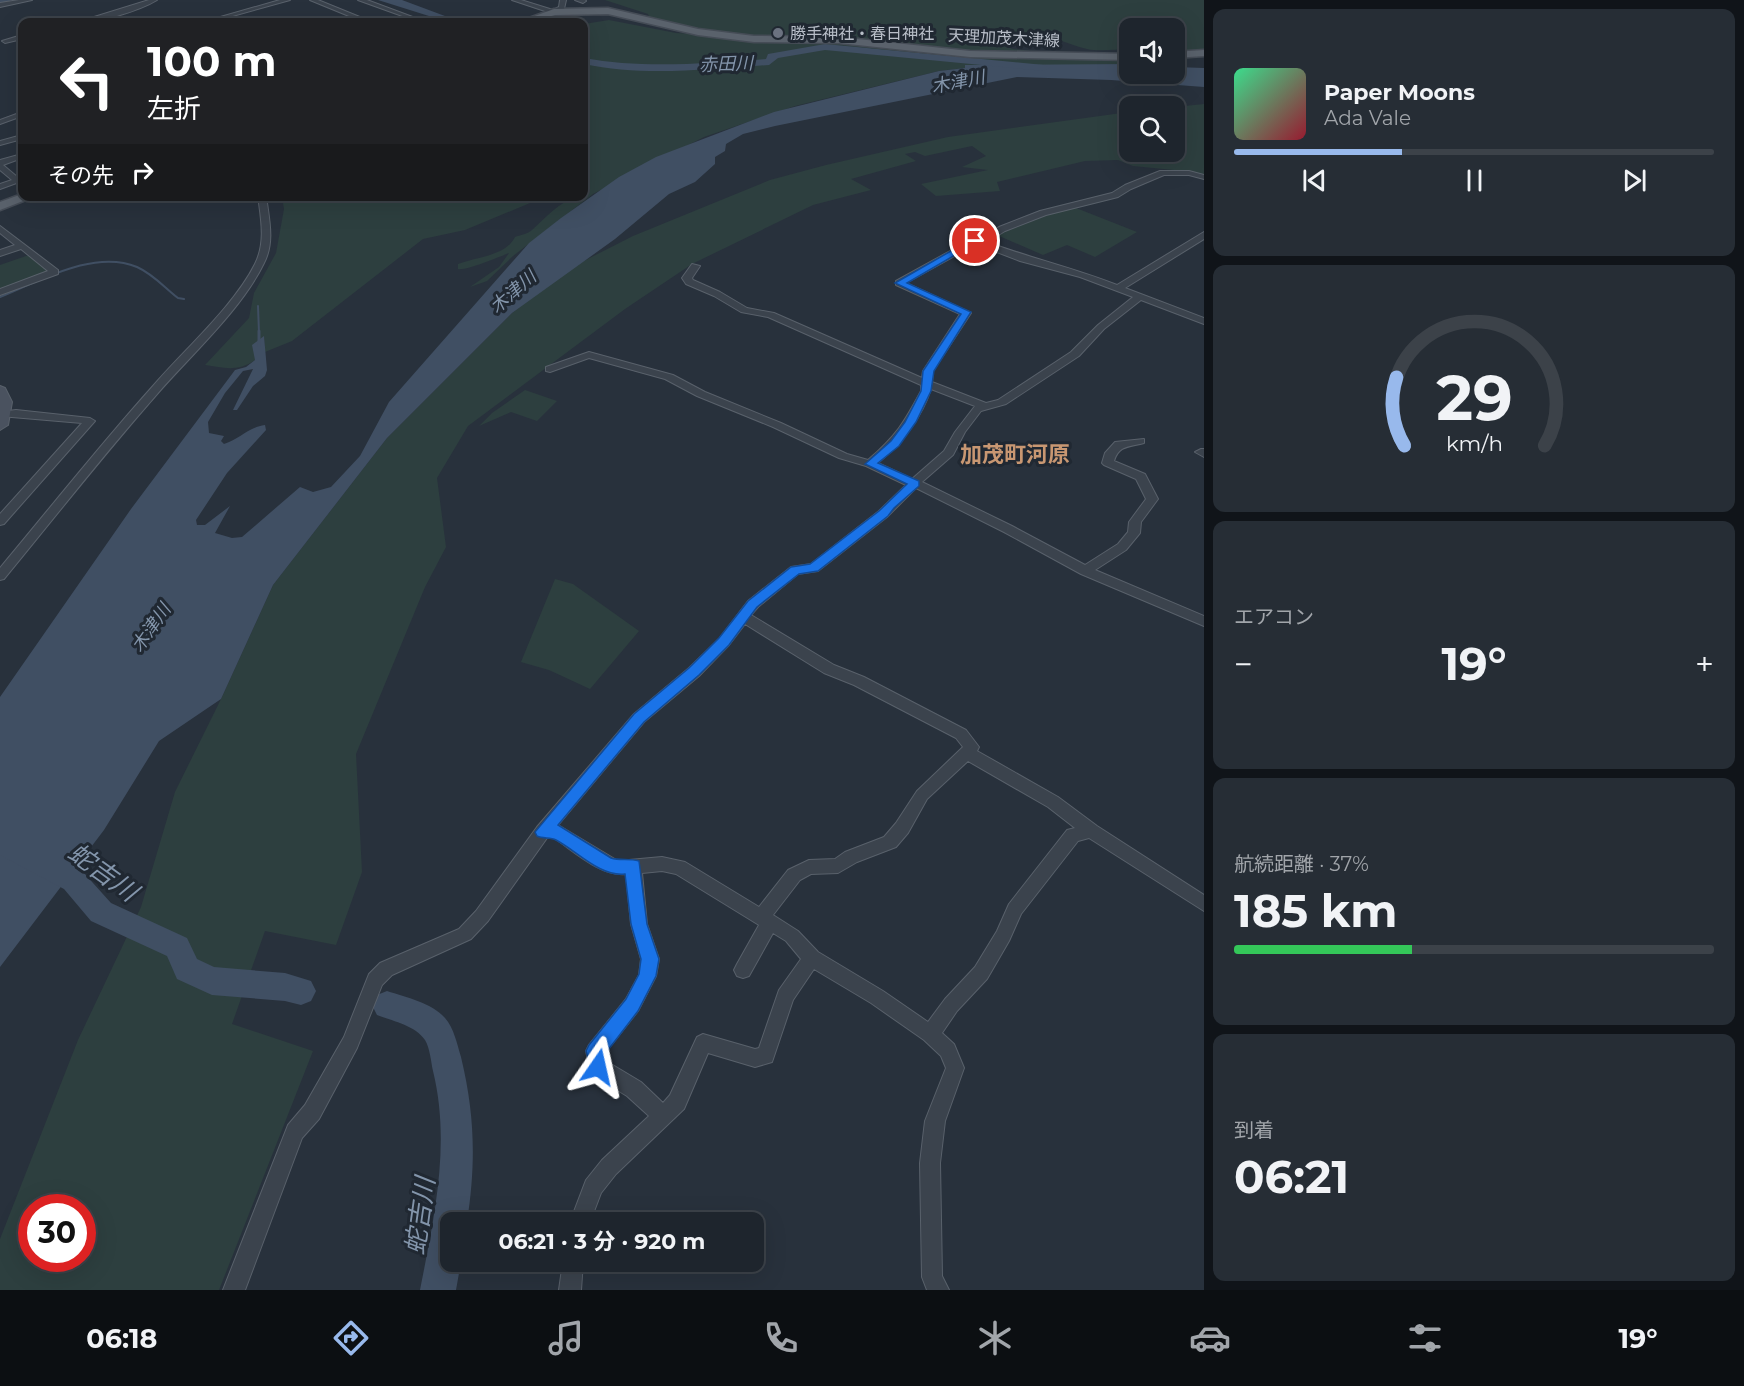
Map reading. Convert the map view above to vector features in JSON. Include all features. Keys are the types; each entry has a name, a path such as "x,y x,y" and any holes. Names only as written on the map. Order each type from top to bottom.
{"main road":[{"name":"天理加茂木津線","path":"535,18 554,12 622,14 698,32 754,39 849,41 970,54 1119,57"},
{"path":"1185,55 1204,53"},
{"path":"0,206 18,200"}],"street":[{"path":"0,5 29,0"},
{"path":"96,18 154,0"},
{"path":"221,18 287,0"},
{"path":"313,0 355,18"},
{"path":"361,0 412,18"},
{"path":"515,0 554,12 562,8 563,0"},
{"path":"532,6 548,0"},
{"path":"5,41 18,38"},
{"path":"0,122 18,118"},
{"path":"0,143 18,138"},
{"path":"0,187 18,181 0,164 18,157"},
{"path":"981,242 1002,229 1043,213 1115,195 1128,187 1163,173 1189,173 1204,177"},
{"path":"0,576 172,369 220,318 255,273 261,262 268,236 263,201"},
{"path":"0,229 55,272 0,292"},
{"path":"1118,288 1204,235"},
{"path":"870,464 895,443 910,422 927,385 928,371 966,312 899,283 975,241 1023,259 1083,275 1204,321"},
{"path":"0,253 22,246"},
{"path":"695,267 687,278 689,282 717,294 744,310 771,315 927,385 987,407"},
{"path":"234,1290 295,1132 312,1112 351,1042 375,980 386,969 465,934 482,916 543,832 639,718 694,672 724,642 753,604 795,570 814,568 883,514 930,467 949,453 960,432 977,410 1002,402 1076,354 1101,327 1139,297"},
{"path":"550,369 589,355 669,377 701,394 777,425 843,456 870,464 915,483 1008,529 1085,572 1204,621"},
{"path":"0,391 4,402 2,420"},
{"path":"0,521 90,421 16,413 2,420"},
{"path":"1085,572 1122,547 1134,533 1135,522 1152,499 1141,477 1108,463 1111,453 1119,444 1140,441"},
{"path":"743,970 766,920 794,875 809,867 838,866 851,857 890,842 902,828 922,795 972,747 961,734 859,681 829,669 744,617"},
{"path":"967,753 1053,802 1090,831 1204,904"},
{"path":"543,832 556,831 605,863 618,868 662,864 679,867 799,941 812,958 877,997 930,1034 948,1050 955,1068 935,1121 930,1163 932,1276 938,1290"},
{"path":"930,1034 951,1005 981,973 1016,909 1073,836 1090,831"},
{"path":"633,866 639,924 650,959 647,976 632,1005 595,1051 598,1067 634,1089 663,1116"},
{"path":"584,1212 593,1187 609,1167 678,1102 703,1043 755,1058 766,1056 785,996 812,958"},
{"path":"570,1290 572,1272"}],"shaded area":[{"path":"605,0 1204,0 1204,51 1185,53 1185,18 1119,18 1119,49 1092,50 1033,35 1022,35 1001,45 1013,49 1048,53 951,51 887,42 771,40 703,31 650,19 648,14"},
{"path":"609,20 676,33 810,40 930,51 1119,58 1119,64 965,68 939,71 795,106 704,137 588,198 588,23"},
{"path":"1204,104 1204,176 1184,171 1133,166 1123,162 1185,162 1185,106"},
{"path":"1119,113 1119,160 1085,161 997,182 1000,191 936,196 921,184 988,170 962,167 986,156 972,146 925,156 915,152 905,154 916,161 851,179 871,190 813,205 692,264 625,309 468,426 437,478 446,547 425,587 356,754 362,872 336,945 265,931 232,1024 313,1051 219,1290 0,1290 0,1239 78,1040 141,907 175,792 273,585 387,438 512,313 574,266 633,236 770,180 948,137"},
{"path":"283,201 535,201 465,230 423,239 292,341 265,352 264,337 255,352 255,360 249,364 231,368 205,365 249,318 254,293 276,253 284,209"},
{"path":"567,201 584,201 513,256 487,281 470,287 499,267 509,253 468,268 458,269 458,264 498,252 511,243 515,237 530,231"},
{"path":"1071,206 1137,232 1095,257 1067,245 1043,255 997,235"},
{"path":"29,255 49,272 0,290 0,265"},
{"path":"525,390 557,401 537,421 511,412 479,426 492,413"},
{"path":"555,579 573,584 639,631 590,689 549,670 521,662"}],"water":[{"name":"木津川","path":"1119,64 1119,81 1017,77 743,134 726,144 725,151 715,157 715,164 695,182 669,194 615,239 512,313 387,438 273,585 221,699 159,741 104,830 0,967 0,697 131,509 235,370 246,367 255,360 252,345 264,336 267,370 265,376 253,386 237,410 233,410 253,369 243,371 225,393 208,422 209,433 224,436 221,441 224,444 259,426 265,425 266,430 227,473 196,520 197,525 205,525 230,506 215,533 232,538 242,537 300,487 313,492 331,487 360,456 389,402 529,243 619,177 656,157 774,112 939,71 965,68 965,65"},
{"path":"1185,67 1204,68 1204,87 1164,84 1185,84"}],"waterway":[{"name":"赤田川","path":"0,1 7,0"},
{"name":"赤田川","path":"383,0 395,1 444,18"},
{"name":"赤田川","path":"588,62 604,65 694,67 769,62 773,59 772,56 825,47 1044,68"},
{"path":"0,297 67,269 85,264 120,262 143,270 178,298 184,299"},
{"path":"258,306 259,333"},
{"path":"259,333 259,345"},
{"name":"蛇吉川","path":"0,842 74,881 101,912 177,947 187,969 212,981 285,987 301,991"},
{"name":"蛇吉川","path":"387,1005 416,1015 434,1027 442,1043 453,1089 457,1117 456,1175 449,1232 438,1290"}],"place":[{"name":"勝手神社・春日神社","path":"778,33"}],"district":[{"name":"加茂町河原","path":"1015,454"}],"route":[{"path":"598,1067 595,1051 632,1005 647,976 650,959 639,924 633,866 618,868 605,863 556,831 543,832 639,718 694,672 724,642 753,604 795,570 814,568 883,514 915,483 870,464 895,443 910,422 926,391 928,371 966,312 901,286 899,283 975,241"}]}
